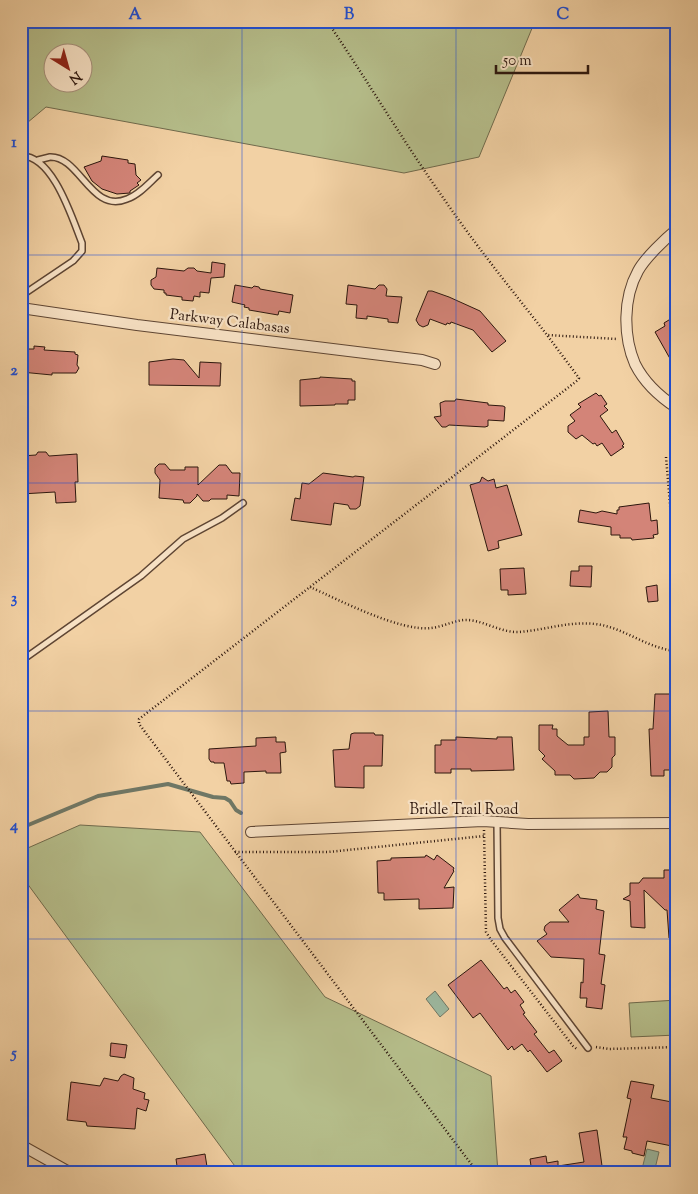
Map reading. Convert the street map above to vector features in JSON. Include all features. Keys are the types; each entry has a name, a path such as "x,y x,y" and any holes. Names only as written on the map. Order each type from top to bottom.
{"street":[{"path":"677,229 638,270 626,314 629,340 635,363 647,382 663,398 677,408"},
{"name":"Parkway Calabasas","path":"21,308 146,326 413,359 435,364"},
{"name":"Bridle Trail Road","path":"251,832 483,821 528,824 677,823"},
{"path":"21,1145 71,1173"}],"lane":[{"path":"21,156 38,160 51,157 64,163 73,169 97,194 105,200 116,202 128,199 158,174"},
{"path":"21,296 73,261 82,251 82,243 60,191 52,177 38,160"},
{"path":"21,661 141,576 183,539 222,518 243,503"},
{"path":"497,822 498,918 500,929 588,1048"}],"path":[{"path":"327,21 445,201 547,335 578,380 139,719 138,724 478,1173"},
{"path":"547,335 629,340"},
{"path":"666,458 677,586"},
{"path":"310,587 362,610 412,628 431,628 464,620 501,630 519,632 557,625 593,624 607,626 654,647 677,651"},
{"path":"483,821 486,932 573,1046 578,1050 596,1046 609,1049 677,1047"},
{"path":"235,852 328,852 484,836"}],"shaded area":[{"path":"21,21 535,21 479,157 404,173 46,107 21,128"},
{"path":"80,825 200,832 325,997 491,1076 498,1173 240,1173 21,875 21,851"},
{"path":"435,991 449,1009 440,1017 426,999"},
{"path":"677,1000 677,1035 631,1037 629,1003"},
{"path":"647,1149 659,1152 654,1173 641,1173"}],"building":[{"path":"102,156 128,160 128,163 135,164 136,175 141,180 137,183 139,185 130,193 117,194 102,189 92,181 84,167 101,161"},
{"path":"212,262 225,264 224,277 211,278 209,293 200,292 200,297 194,296 193,301 182,300 182,297 166,295 164,290 154,289 151,285 151,280 156,277 157,268 184,271 188,268 194,268 197,271 211,273"},
{"path":"235,285 252,288 254,286 260,289 293,295 290,313 279,311 278,315 249,310 249,308 244,307 245,305 232,302"},
{"path":"348,285 375,289 379,285 384,285 387,289 386,296 402,297 398,323 388,322 388,319 367,316 367,319 356,318 357,305 346,304"},
{"path":"428,291 449,297 480,311 506,341 492,352 473,330 451,322 446,325 430,319 428,325 423,327 419,325 416,320"},
{"path":"677,315 677,371 655,332 665,326 664,323"},
{"path":"34,346 45,347 44,350 75,352 78,355 77,365 79,368 76,373 52,373 52,375 21,372 21,349 34,349"},
{"path":"173,359 184,360 199,378 200,362 221,363 220,386 149,385 149,362"},
{"path":"320,377 352,379 352,381 355,381 355,400 348,400 348,404 300,406 300,380"},
{"path":"596,393 599,396 601,395 607,404 604,406 608,410 600,416 612,433 616,430 624,444 622,446 624,447 611,456 602,443 597,446 582,435 576,439 568,432 568,426 575,421 570,415 581,407 578,404"},
{"path":"456,399 503,406 505,407 504,421 488,420 488,426 485,427 449,425 442,427 434,417 441,416 440,403 455,401"},
{"path":"38,452 46,452 49,456 77,454 78,482 75,482 76,502 56,503 55,492 21,494 21,456 36,455"},
{"path":"159,464 165,464 170,470 185,470 185,467 198,467 198,485 219,465 226,465 232,473 240,473 239,496 227,495 227,499 203,501 197,494 190,503 184,503 183,500 159,498 160,480 155,473 155,468"},
{"path":"323,473 364,477 360,506 356,509 350,509 348,505 334,503 331,525 291,520 295,498 300,499 302,483 309,484"},
{"path":"482,477 488,481 494,479 496,488 507,485 522,535 498,541 499,548 488,551 470,485 480,482"},
{"path":"649,503 651,521 657,520 658,534 653,535 654,538 632,540 631,538 620,538 620,535 611,535 611,527 578,522 580,510 617,514 619,507"},
{"path":"579,566 592,566 591,587 570,586 571,571 579,571"},
{"path":"524,568 526,594 508,595 508,590 501,590 500,569"},
{"path":"657,585 658,601 648,602 646,587"},
{"path":"655,694 672,694 672,711 675,711 674,726 675,732 677,732 677,770 664,770 664,776 651,776 649,729 653,729"},
{"path":"608,711 609,737 615,737 615,755 612,758 612,767 607,772 600,772 594,778 574,779 570,775 555,775 555,771 542,759 545,756 539,750 539,725 553,725 552,729 557,729 557,736 568,745 584,745 584,737 589,737 589,712"},
{"path":"351,734 383,735 382,766 364,766 364,788 335,787 333,750 349,749"},
{"path":"276,737 276,742 285,742 286,752 280,753 281,773 266,773 266,771 244,772 244,783 231,784 230,781 227,781 224,763 214,763 209,759 209,749 256,746 256,738"},
{"path":"456,737 497,739 497,737 512,737 514,770 471,771 471,769 451,769 451,773 435,773 435,745 441,745 441,740 456,740"},
{"path":"426,855 434,860 437,855 454,868 444,888 454,887 453,908 419,909 419,899 384,900 384,893 378,893 377,861 391,860 391,858 425,857"},
{"path":"664,870 677,870 677,938 669,938 667,910 644,890 645,928 631,927 630,901 623,899 630,895 630,883 639,883 643,878 664,878"},
{"path":"578,894 580,898 597,900 596,909 604,911 599,954 605,955 601,984 605,985 602,1009 586,1007 587,998 580,998 584,959 551,957 537,941 547,934 544,930 545,926 550,922 569,922 559,910"},
{"path":"481,960 504,989 507,987 511,993 515,990 524,1002 520,1005 525,1013 523,1014 537,1032 534,1034 549,1053 554,1050 562,1061 547,1072 530,1050 528,1052 522,1044 514,1050 512,1046 508,1050 480,1013 473,1018 448,985"},
{"path":"111,1043 127,1045 125,1058 110,1056"},
{"path":"124,1074 134,1078 133,1089 145,1093 144,1099 149,1100 146,1111 137,1108 135,1129 87,1126 86,1122 67,1120 71,1082 100,1086 104,1078 118,1081"},
{"path":"631,1081 654,1085 651,1098 677,1103 677,1147 647,1141 644,1156 624,1149 627,1137 623,1137 631,1099 627,1098"},
{"path":"597,1130 603,1173 522,1173 521,1167 531,1166 530,1159 546,1156 547,1163 558,1161 558,1166 584,1162 579,1133"},
{"path":"205,1154 208,1173 178,1173 176,1159"}],"waterway":[{"path":"21,828 98,796 168,784 213,797 225,798 241,813"}]}
